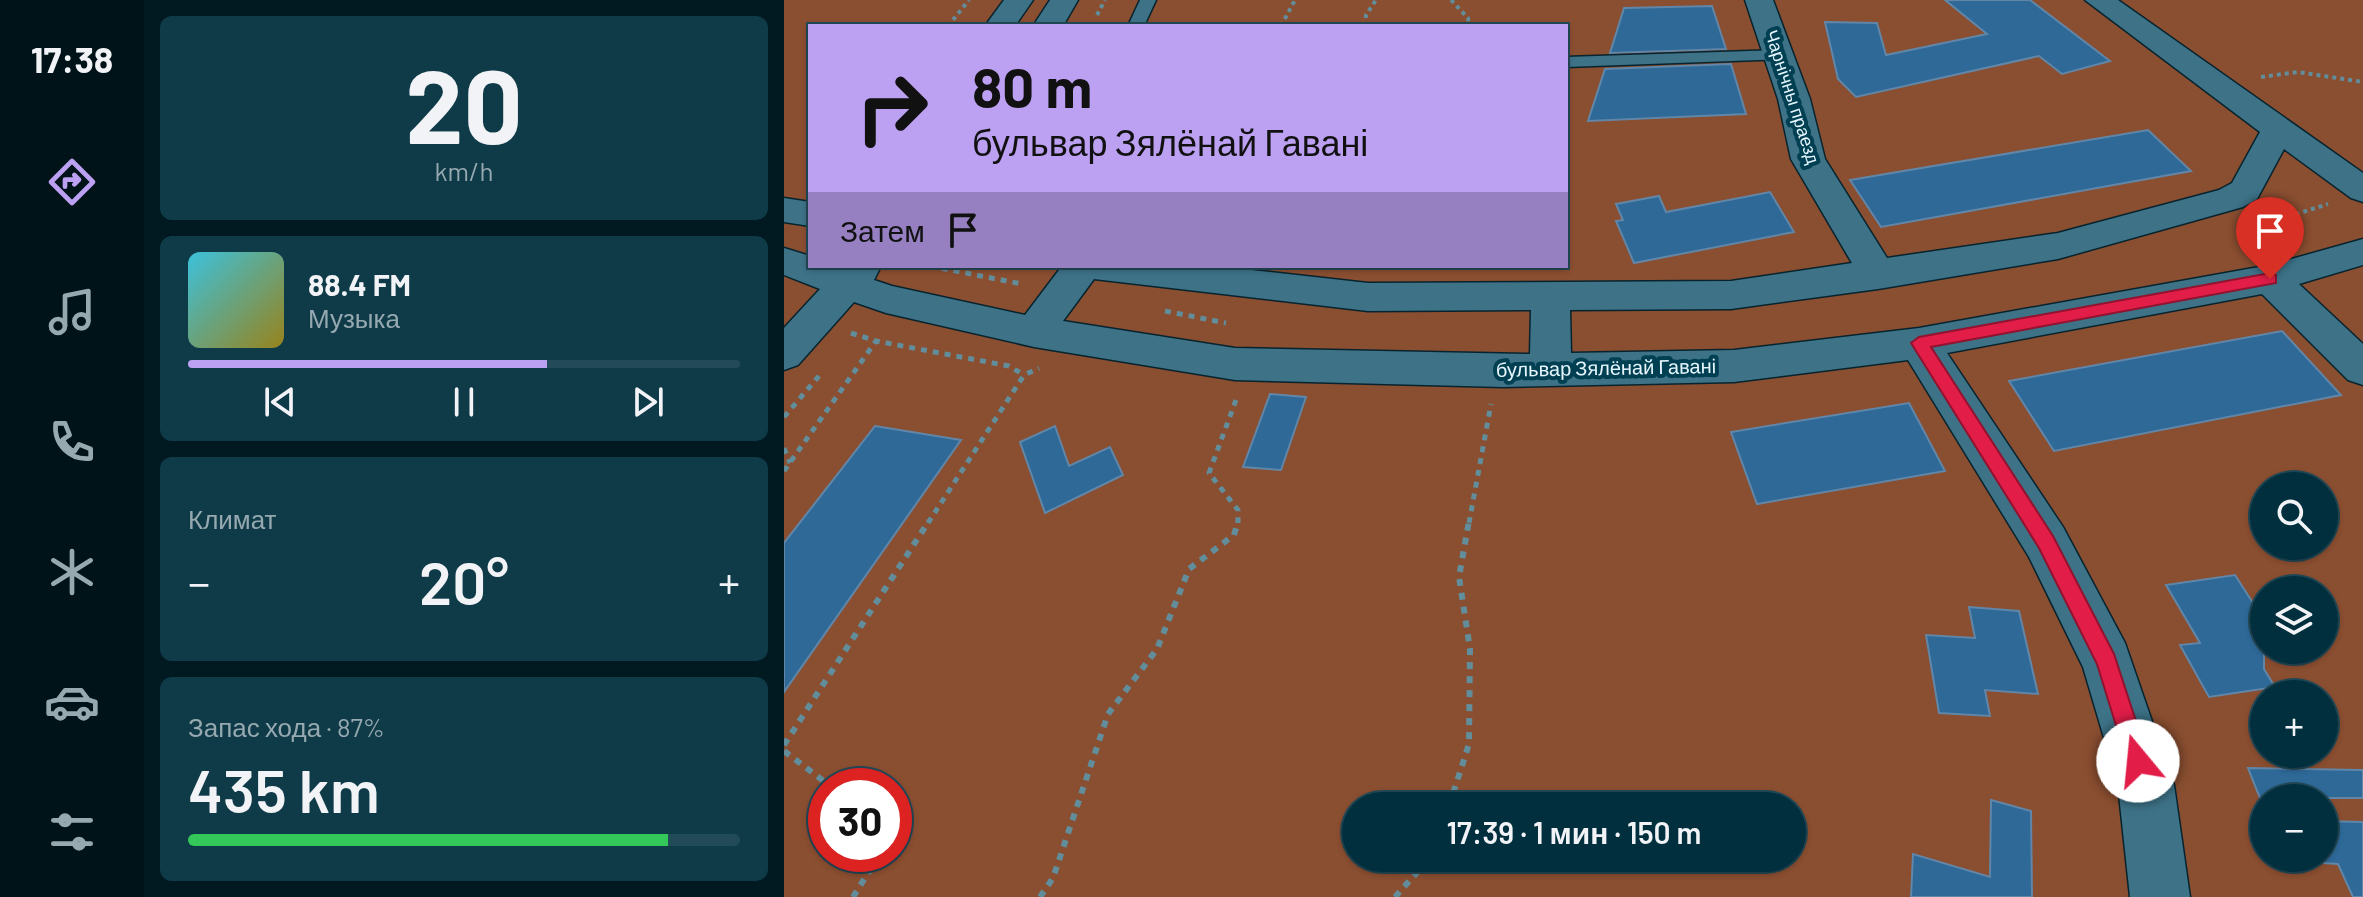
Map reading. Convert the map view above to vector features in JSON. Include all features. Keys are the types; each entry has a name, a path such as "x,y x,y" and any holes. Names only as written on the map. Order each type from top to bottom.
{"street":[{"path":"1001,24 1019,0"},
{"path":"1049,24 1064,0"},
{"name":"Чарнічны праезд","path":"1759,0 1794,99 1808,159 1878,275"},
{"path":"2099,0 2363,190"},
{"path":"1112,268 1368,297 1551,299 1731,295 2058,246 2231,199 2245,191 2277,131"},
{"path":"784,210 808,214"},
{"name":"бульвар Зялёнай Гавані","path":"817,268 856,276 886,299 1040,348 1235,364 1503,371 1734,366 1919,343 2270,279 2363,252"},
{"path":"1040,348 1081,268"},
{"path":"784,354 856,276"},
{"path":"2270,279 2363,369"},
{"path":"1550,370 1551,299"},
{"path":"1919,343 2046,542 2107,661 2146,785 2160,897"}],"lane":[{"path":"1137,24 1148,0"},
{"path":"1568,62 1780,55"}],"path":[{"path":"950,24 969,0"},
{"path":"1282,24 1295,0"},
{"path":"1365,24 1366,15 1376,0"},
{"path":"1451,0 1468,18 1469,24"},
{"path":"2248,79 2298,72 2363,82"},
{"path":"2231,199 2314,267"},
{"path":"856,334 876,341 1009,366 1024,375"},
{"path":"784,471 876,341"},
{"path":"784,745 1040,348"},
{"path":"1454,792 1469,744 1470,649 1459,577 1493,391 1503,371"},
{"path":"1040,897 1053,878 1108,714 1157,649 1189,569 1234,535 1238,527 1238,510 1209,473 1239,391"},
{"path":"784,448 791,464"},
{"path":"784,751 808,769"},
{"path":"853,897 869,872"},
{"path":"1395,897 1417,872"}],"shaded area":[{"path":"784,0 2363,0 2363,897 784,897"}],"building":[{"path":"1945,0 2030,0 2110,61 2062,74 2039,56 1856,97 1838,79 1825,22 1877,23 1886,55 1987,34"},
{"path":"1712,6 1726,49 1610,53 1624,8"},
{"path":"1731,64 1746,114 1588,121 1605,69"},
{"path":"2148,130 2191,171 1881,227 1850,180"},
{"path":"1770,192 1794,232 1634,263 1616,221 1623,220 1616,204 1659,196 1666,212"},
{"path":"2282,331 2341,395 2054,451 2009,381"},
{"path":"1270,394 1306,397 1281,470 1243,467"},
{"path":"1909,403 1945,471 1757,504 1731,432"},
{"path":"875,426 961,440 784,692 784,543"},
{"path":"1055,426 1069,466 1110,447 1123,475 1045,513 1020,442"},
{"path":"2235,575 2250,598 2250,664 2264,664 2271,680 2250,680 2250,691 2209,697 2180,645 2200,643 2166,585"},
{"path":"1969,607 2019,611 2038,694 1985,690 1990,716 1939,713 1926,635 1975,638"},
{"path":"2248,768 2363,770 2363,798 2338,798 2338,784 2254,784"},
{"path":"1991,800 2031,811 2032,897 1911,897 1913,854 1990,877"},
{"path":"2338,821 2363,822 2363,897 2353,897 2338,864"}],"route":[{"path":"2138,761 2107,661 2046,542 1919,343 2270,279"}]}
